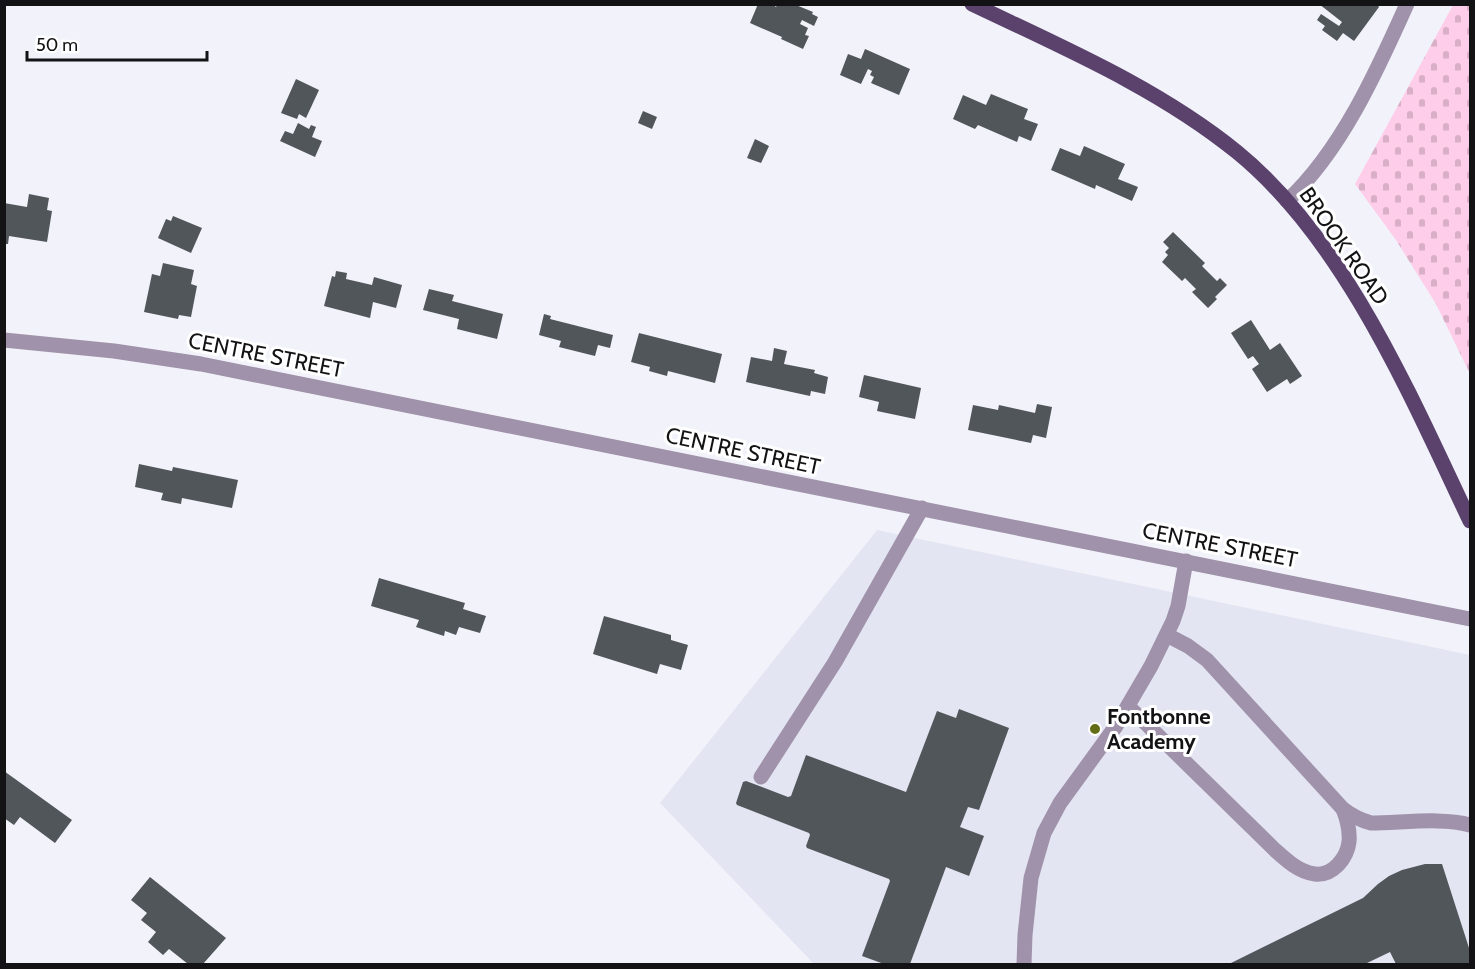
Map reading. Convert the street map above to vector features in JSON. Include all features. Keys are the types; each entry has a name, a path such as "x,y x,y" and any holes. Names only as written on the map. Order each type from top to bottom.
{"main road":[{"name":"BROOK ROAD","path":"972,4 1093,62 1170,104 1216,136 1255,168 1287,201 1337,268 1372,326 1413,401 1470,521"}],"street":[{"path":"1287,201 1316,171 1351,117 1377,69 1407,4"},
{"name":"CENTRE STREET","path":"4,340 114,351 201,364 1470,619"},
{"path":"761,777 835,662 922,508"},
{"path":"1024,964 1031,878 1044,833 1060,803 1106,741 1151,666 1167,635 1178,606 1186,561"},
{"path":"1128,706 1275,850 1296,867 1306,872 1326,873 1341,861 1349,840 1347,819 1342,809 1207,660 1188,646 1167,635"},
{"path":"1342,809 1361,820 1371,822 1448,821 1470,825"}],"shaded area":[{"name":"Fontbonne Academy","path":"877,530 1470,655 1470,964 814,964 660,803"}],"green space":[{"path":"1453,5 1470,5 1470,374 1436,304 1396,240 1355,184"}],"building":[{"path":"758,4 772,4 776,7 777,5 796,5 813,12 812,14 818,17 814,26 802,20 800,24 808,28 805,35 809,36 803,49 750,23"},
{"path":"1319,4 1377,4 1379,7 1354,41 1343,33 1337,41 1322,30 1325,26 1317,20 1321,14 1339,26 1342,22"},
{"path":"865,49 910,69 899,95 871,83 874,77 870,75 872,71 868,69 861,84 840,75 848,54 861,59"},
{"path":"296,79 319,90 306,118 299,114 297,119 281,113"},
{"path":"991,94 1028,109 1024,119 1038,124 1031,141 1019,136 1017,142 978,125 975,129 953,119 963,95 986,105"},
{"path":"643,111 657,117 652,129 638,123"},
{"path":"298,123 309,129 311,125 316,127 312,137 322,141 315,157 280,141 285,131 293,134"},
{"path":"755,139 769,146 761,163 747,158"},
{"path":"1084,146 1125,164 1118,179 1138,187 1132,201 1096,185 1095,189 1051,170 1060,148 1080,156"},
{"path":"29,194 49,198 47,210 52,211 47,242 9,236 8,244 4,244 4,203 27,207"},
{"path":"173,216 202,228 191,253 158,238 166,219 171,221"},
{"path":"1173,232 1205,263 1202,266 1217,281 1220,278 1227,285 1208,308 1192,292 1196,289 1185,278 1182,281 1162,262 1168,255 1165,252 1169,248 1163,242"},
{"path":"163,263 194,270 191,284 197,286 191,317 179,315 178,319 144,312 152,274 160,276"},
{"path":"336,271 347,273 346,279 372,285 374,277 402,285 396,308 373,302 370,318 324,306 332,276 335,277"},
{"path":"429,289 454,295 452,301 503,314 497,339 457,329 459,319 423,310"},
{"path":"544,314 551,316 550,319 613,335 610,348 598,345 595,356 559,347 561,341 539,335"},
{"path":"1251,320 1270,350 1280,343 1302,376 1290,384 1287,379 1267,392 1252,369 1259,364 1253,356 1248,359 1231,333"},
{"path":"639,333 722,354 715,383 668,371 667,376 649,371 650,367 631,362"},
{"path":"774,348 787,351 784,364 815,370 814,373 828,377 825,394 811,391 810,396 746,382 751,357 772,361"},
{"path":"864,375 921,388 915,419 877,411 879,402 859,397"},
{"path":"1037,404 1052,407 1046,438 1033,435 1031,443 968,430 973,405 998,410 999,405 1035,413"},
{"path":"139,464 172,471 173,467 238,480 232,508 182,498 181,504 161,500 163,493 135,487"},
{"path":"379,578 465,603 463,609 486,616 480,633 459,627 456,635 445,631 444,636 416,627 419,620 371,606"},
{"path":"604,616 671,635 671,640 688,645 681,670 660,664 657,674 593,654"},
{"path":"959,709 1009,728 979,810 968,807 960,827 984,836 969,876 946,867 910,964 884,964 862,956 889,879 807,848 809,833 736,803 743,782 746,781 788,797 791,796 806,755 906,792 937,711 956,718"},
{"path":"4,771 72,820 55,843 20,817 14,825 4,818"},
{"path":"1425,864 1442,864 1470,951 1470,964 1396,964 1390,952 1365,964 1229,964 1363,898 1389,876"},
{"path":"150,877 226,938 203,964 188,964 169,949 163,955 148,942 156,932 141,920 147,913 131,900"}],"place":[{"name":"Fontbonne Academy","path":"1095,729"}]}
